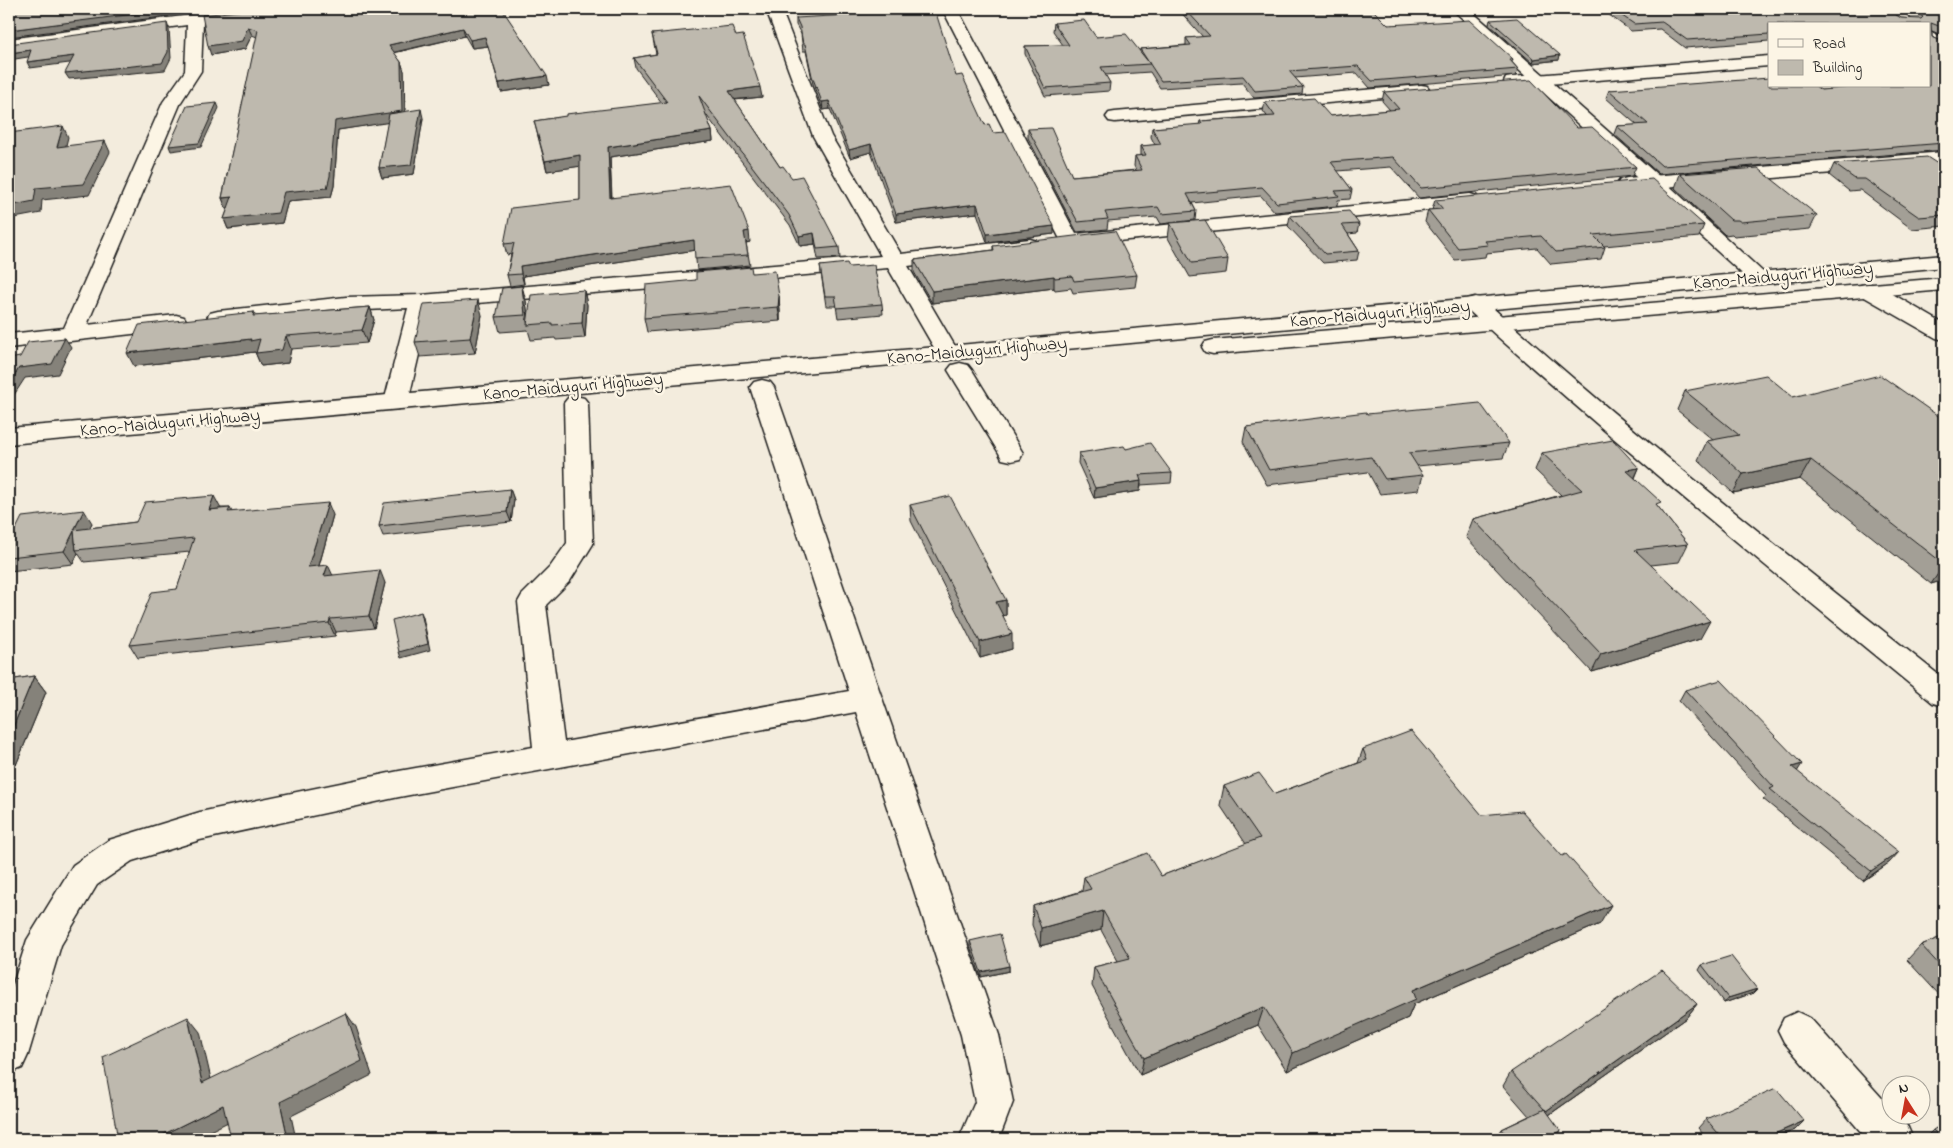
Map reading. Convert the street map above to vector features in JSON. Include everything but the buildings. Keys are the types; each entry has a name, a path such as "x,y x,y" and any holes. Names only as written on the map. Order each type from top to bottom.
{"main road":[{"path":"9,44 161,16 195,19 268,9"},
{"path":"950,9 1070,241"},
{"path":"854,15 961,9"},
{"path":"1460,9 1654,182 1757,278"},
{"path":"775,14 796,19"},
{"path":"775,14 822,136 954,361 1011,453"},
{"path":"73,333 172,102 193,71 195,19"},
{"path":"1930,37 1944,46"},
{"path":"1930,49 1944,46"},
{"path":"1499,83 1768,61"},
{"path":"1115,116 1440,88"},
{"path":"1605,186 1944,158"},
{"path":"9,341 346,304 421,301 895,262 1070,241 1487,198"},
{"name":"Kano-Maiduguri Highway","path":"9,453 762,387 954,361 1474,304 1944,261"},
{"name":"Kano-Maiduguri Highway","path":"9,436 396,402 1494,322 1944,284"},
{"path":"1870,290 1944,333"},
{"path":"396,402 421,301"},
{"path":"1474,304 1670,474 1944,695"},
{"path":"762,387 980,1035 994,1102 980,1139"},
{"path":"550,757 532,602 560,574 580,544 576,403"},
{"path":"9,1055 45,940 85,875 121,850 200,826 399,784 867,699"},
{"path":"1797,1030 1893,1139"}]}
